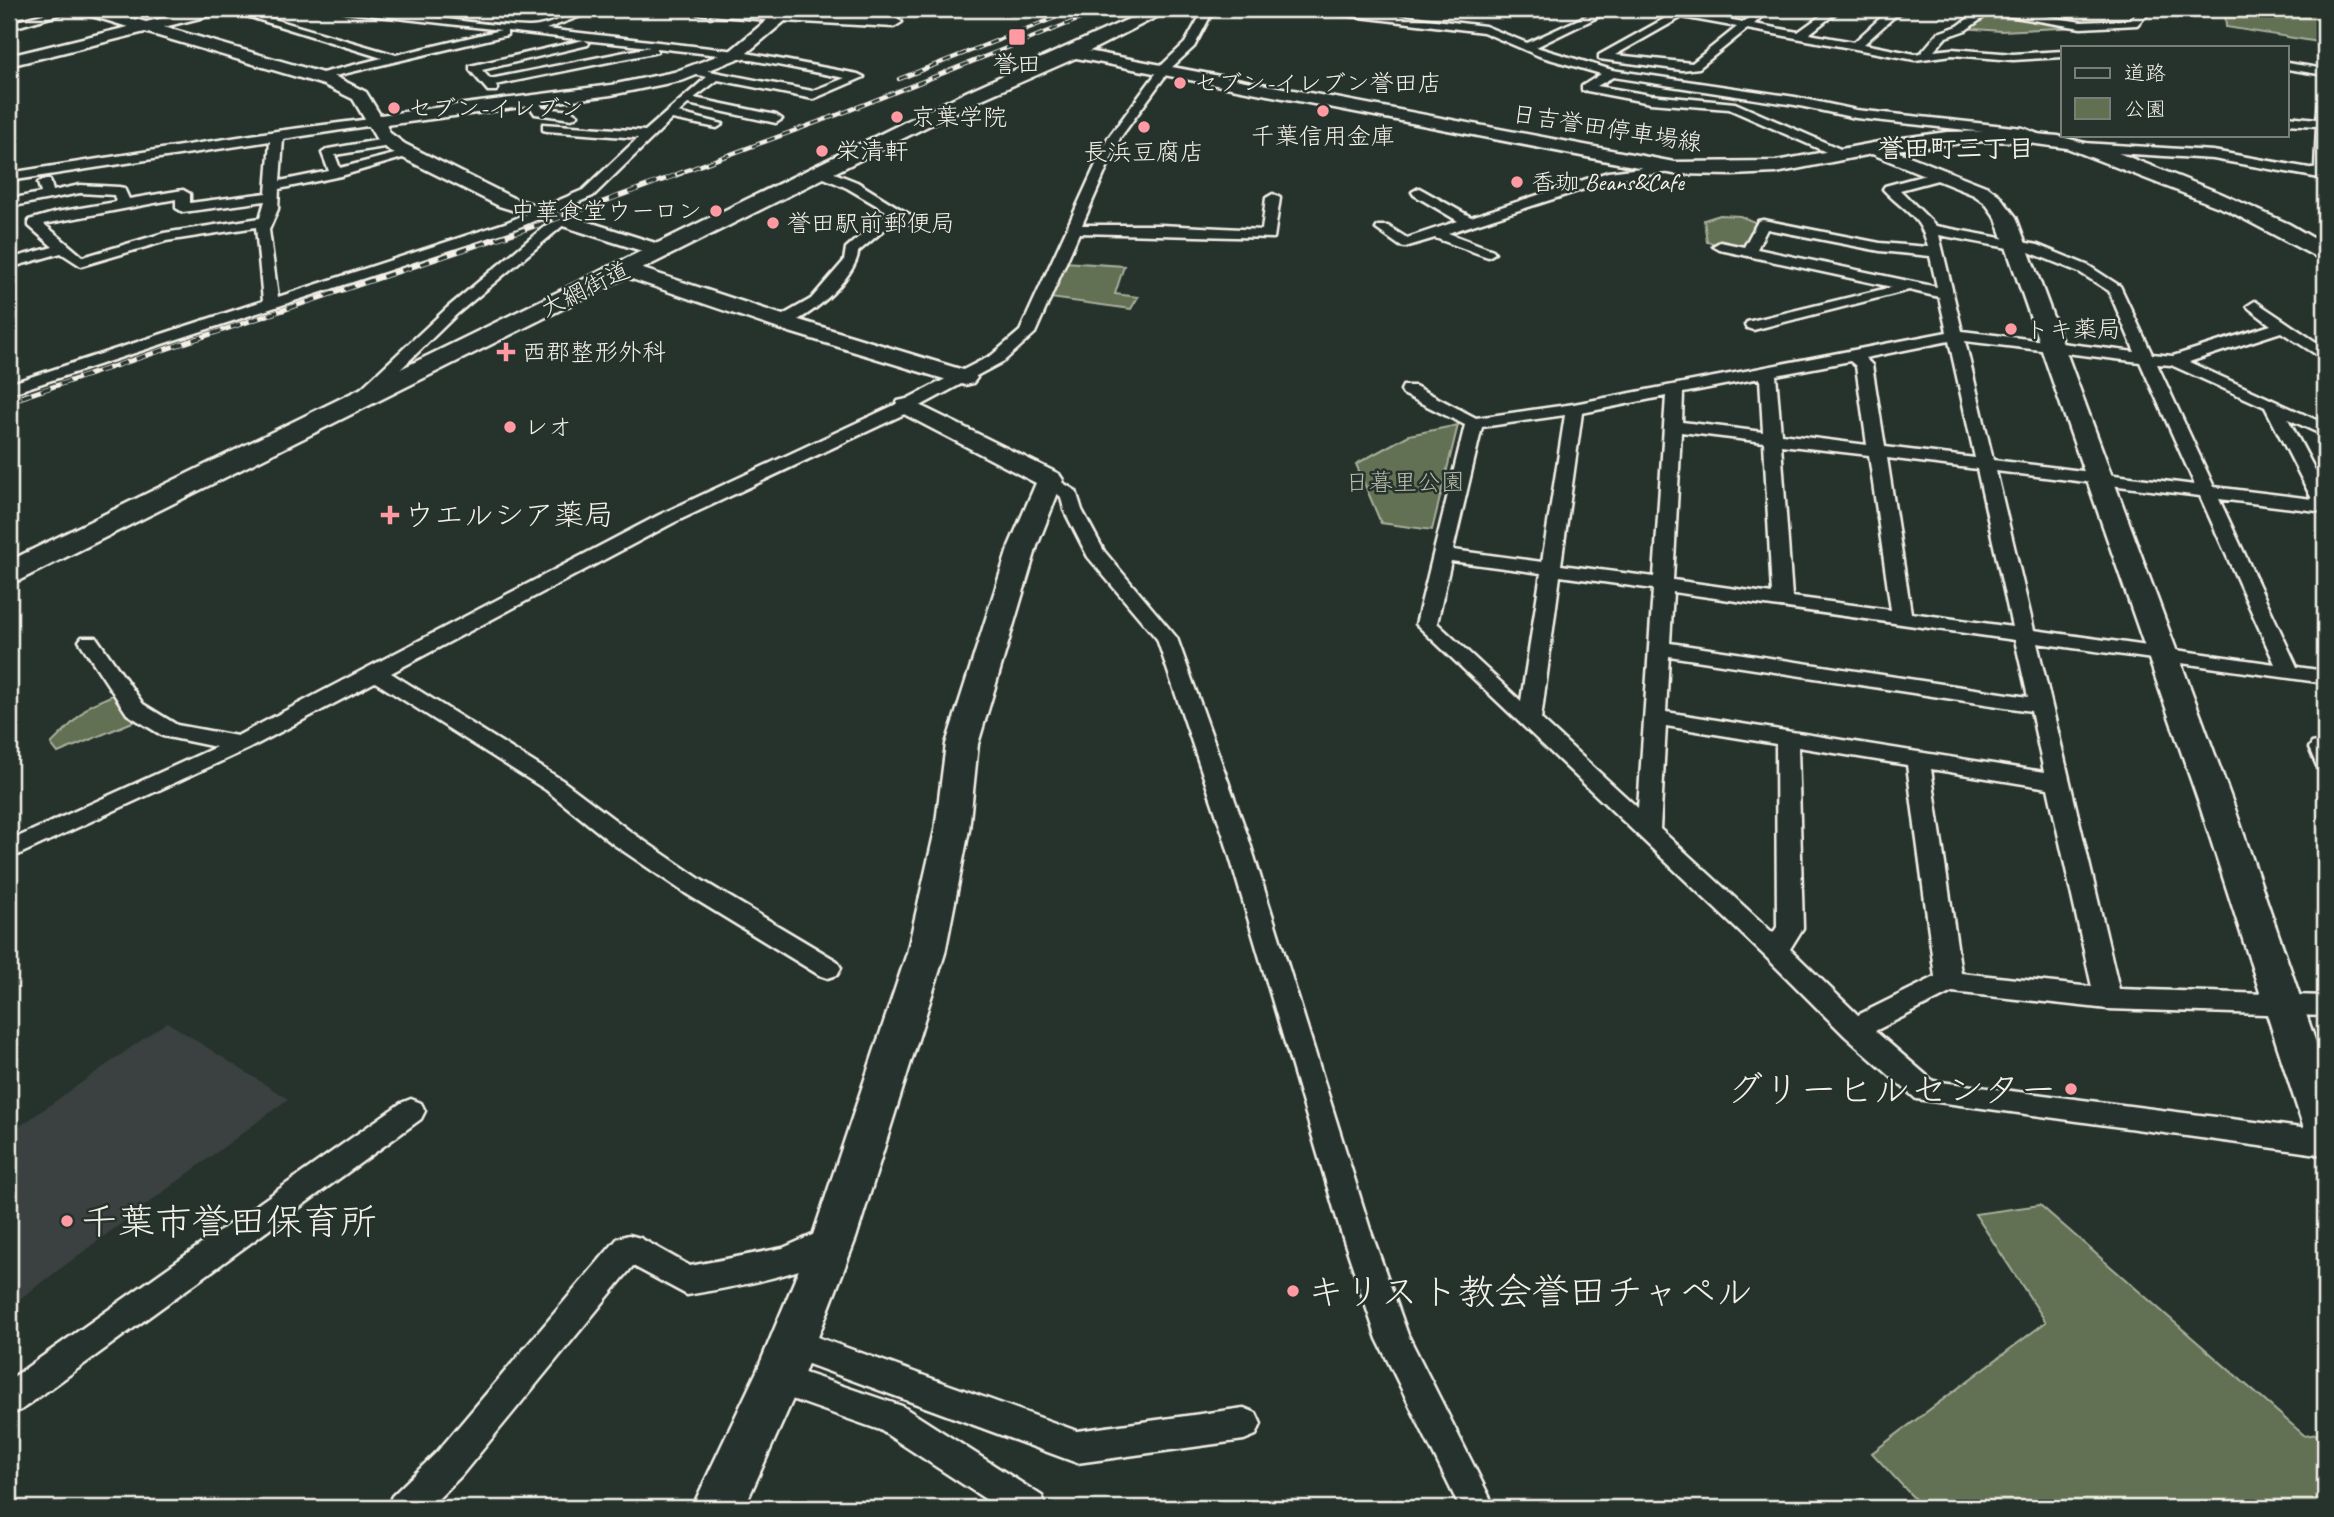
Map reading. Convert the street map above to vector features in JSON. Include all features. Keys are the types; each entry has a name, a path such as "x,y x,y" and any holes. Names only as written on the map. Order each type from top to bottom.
{"main road":[{"name":"大網街道","path":"9,573 625,270 975,94 1072,53 1164,9"}],"street":[{"path":"9,26 73,9"},
{"path":"84,9 318,77 360,96 390,142 410,154 506,202 661,251"},
{"path":"9,61 219,9"},
{"path":"229,9 396,59"},
{"path":"345,9 736,54 858,77 813,95 694,71"},
{"path":"506,28 562,9"},
{"path":"318,77 524,30 595,9"},
{"path":"698,9 899,15 934,13 943,9"},
{"path":"9,851 240,744 666,519 907,406 999,359 1027,332 1114,138 1164,71 1190,45 1209,9"},
{"path":"1319,9 1485,29 1564,61 1611,73 1795,101 1856,114 1993,128 2047,139"},
{"path":"1528,47 1609,9"},
{"path":"1654,9 1685,11 1798,37 1923,57 1952,52 2013,57 2061,54"},
{"path":"1685,11 1603,57 1682,67 1695,66 1766,9"},
{"path":"1798,37 1836,9"},
{"path":"1855,47 1891,14 1904,9"},
{"path":"1923,57 1942,35 1962,28 1988,9 2081,25 2133,23 2147,9"},
{"path":"2053,20 2067,9"},
{"path":"9,177 277,135 637,85 694,71 736,54 784,13"},
{"path":"430,40 458,44"},
{"path":"600,40 474,68 489,86 638,55 662,46"},
{"path":"365,50 391,44"},
{"name":"日吉誉田停車場線","path":"1072,53 1674,168 1782,166 1911,142 1966,138 2047,139 2083,147 2233,205 2282,228 2325,254"},
{"path":"2288,66 2325,72"},
{"path":"1611,73 1586,88 1650,99 1731,106 1842,155"},
{"path":"9,389 510,226 588,193 685,100 716,76"},
{"path":"2083,147 2213,155 2323,174 2324,98"},
{"path":"685,100 776,119"},
{"path":"532,101 539,111 576,116 554,127 647,135"},
{"path":"1786,129 1856,114"},
{"path":"670,115 717,124"},
{"path":"2288,120 2324,123"},
{"path":"271,304 262,230 271,209 277,135"},
{"path":"2197,141 2213,155"},
{"path":"336,173 328,153 390,142"},
{"path":"1874,148 1992,199 2006,217 2217,806 2325,1129"},
{"path":"266,221 164,237 81,262 34,223 57,216 183,194 183,208 272,191 410,154"},
{"path":"1383,229 1405,243 1613,175 1674,168"},
{"path":"42,171 48,196"},
{"path":"822,172 912,221"},
{"path":"1940,175 1890,189 1906,201 1931,229 2108,999"},
{"path":"9,203 80,189 119,191 124,206"},
{"path":"1419,192 1470,222"},
{"path":"1074,229 1160,229 1269,235 1273,198"},
{"path":"781,322 816,302 851,262 850,251 898,211"},
{"path":"361,398 452,311 561,220"},
{"path":"1748,252 1763,224 1880,247 1936,252"},
{"path":"1931,229 2034,248 2084,269 2115,289 2289,672"},
{"path":"1437,234 1488,253"},
{"path":"1720,246 1947,294"},
{"path":"9,264 63,248"},
{"path":"625,270 781,322 965,378"},
{"path":"1753,325 1908,287"},
{"path":"2255,306 2325,355"},
{"path":"2174,361 2283,326"},
{"path":"1409,390 1474,423 1574,409 1957,335 2174,361 2272,404 2325,431"},
{"path":"1853,355 1864,365 1902,618"},
{"path":"1768,370 1782,601"},
{"path":"1648,831 1675,388"},
{"path":"2272,404 2325,506"},
{"path":"907,406 1050,480 1070,495 1073,510 1095,553 1167,638 1236,837 1292,1014 1329,1146 1393,1339 1478,1508"},
{"path":"1529,722 1574,409"},
{"path":"1474,423 1426,624 1775,950 1855,1029 1926,1091 2325,1143"},
{"path":"1673,426 2325,506"},
{"path":"718,1508 778,1379 834,1238 926,953 952,830 962,744 1023,546 1050,480"},
{"path":"1443,554 2325,677"},
{"path":"89,641 135,709 171,731 240,744"},
{"path":"1659,648 2042,706"},
{"path":"376,673 554,785 622,838 694,887 828,968"},
{"path":"1655,717 2059,782"},
{"path":"1775,950 1790,928 1787,738"},
{"path":"2325,749 2320,748 2325,761"},
{"path":"1918,760 1948,982"},
{"path":"1855,1029 1948,982 2108,999 2325,1006"},
{"path":"9,1399 411,1111"},
{"path":"404,1508 449,1464 629,1248 687,1281 787,1261 834,1238"},
{"path":"792,1343 1077,1447 1244,1424"},
{"path":"778,1379 890,1417 1030,1508"}],"shaded area":[{"name":"千葉市誉田保育所","path":"167,1022 288,1099 9,1307 9,1134"}],"green space":[{"path":"2221,9 2325,9 2325,43 2226,27 2225,11"},
{"path":"1991,11 2082,27 2001,31 1962,28"},
{"path":"1720,215 1740,216 1757,223 1743,248 1707,242 1704,220"},
{"path":"1064,262 1124,266 1115,294 1138,297 1131,309 1050,298"},
{"name":"日暮里公園","path":"1458,425 1432,530 1381,523 1356,464 1409,435"},
{"path":"115,694 135,721 58,753 51,744 90,705"},
{"path":"2040,1205 2305,1436 2325,1433 2325,1508 1923,1508 1872,1453 2046,1322 1975,1214"}],"railway":[{"path":"677,174 845,112 1105,9"},
{"path":"899,79 1062,15"},
{"path":"22,397 556,219 682,173"},
{"path":"9,401 27,395"}],"place":[{"name":"誉田","path":"1017,37"},
{"name":"セブン-イレブン誉田店","path":"1180,83"},
{"name":"セブン-イレブン","path":"394,108"},
{"name":"千葉信用金庫","path":"1323,111"},
{"name":"京葉学院","path":"897,117"},
{"name":"長浜豆腐店","path":"1144,127"},
{"name":"栄清軒","path":"822,151"},
{"name":"香珈 Beans&Cafe","path":"1517,182"},
{"name":"中華食堂ウーロン","path":"716,211"},
{"name":"誉田駅前郵便局","path":"773,223"},
{"name":"トキ薬局","path":"2011,329"},
{"name":"西郡整形外科","path":"506,352"},
{"name":"レオ","path":"510,427"},
{"name":"ウエルシア薬局","path":"390,515"},
{"name":"グリーヒルセンター","path":"2071,1089"},
{"name":"千葉市誉田保育所","path":"67,1221"},
{"name":"キリスト教会誉田チャペル","path":"1293,1291"}],"district":[{"name":"誉田町三丁目","path":"1956,148"}]}
